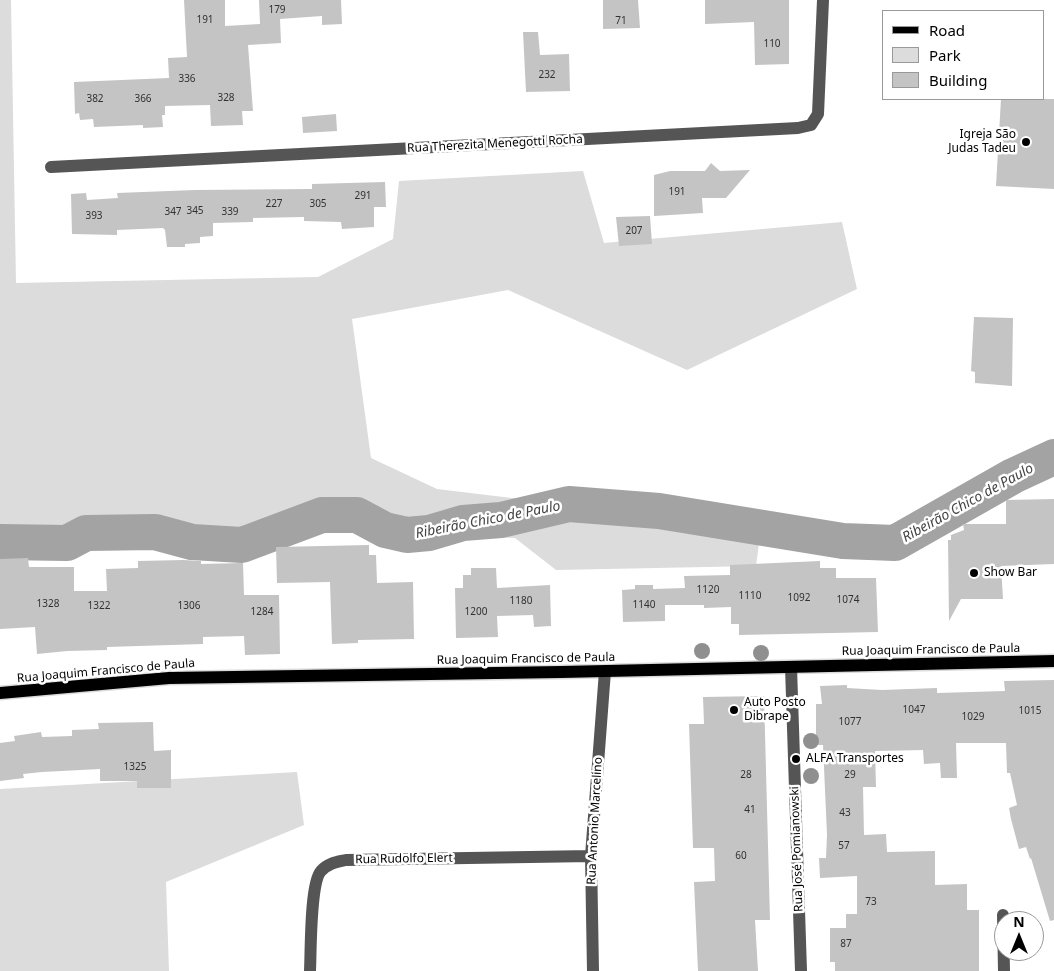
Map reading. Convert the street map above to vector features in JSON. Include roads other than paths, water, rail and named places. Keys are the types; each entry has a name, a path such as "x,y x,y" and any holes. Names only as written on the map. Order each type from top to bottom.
{"main road":[{"name":"Rua Joaquim Francisco de Paula","path":"0,693 169,678 605,671 1054,660"}],"street":[{"name":"Rua Therezita Menegotti Rocha","path":"51,167 798,128 811,125 818,114 823,0"},
{"name":"Rua José Pomianowski","path":"791,667 801,971"},
{"name":"Rua Antonio Marcelino","path":"593,971 591,856 605,671"},
{"name":"Rua Rudolfo Elert","path":"310,971 314,886 320,871 332,863 346,860 591,856"}],"waterway":[{"name":"Ribeirão Chico de Paulo","path":"0,542 67,543 86,533 155,532 192,542 242,545 322,515 357,515 385,530 407,535 429,533 463,523 501,520 569,504 659,511 843,541 895,543 1013,476 1054,457"}],"place":[{"name":"Igreja São Judas Tadeu","path":"1026,142"},
{"name":"Show Bar","path":"974,573"},
{"name":"Auto Posto Dibrape","path":"734,710"},
{"name":"ALFA Transportes","path":"796,759"}]}
